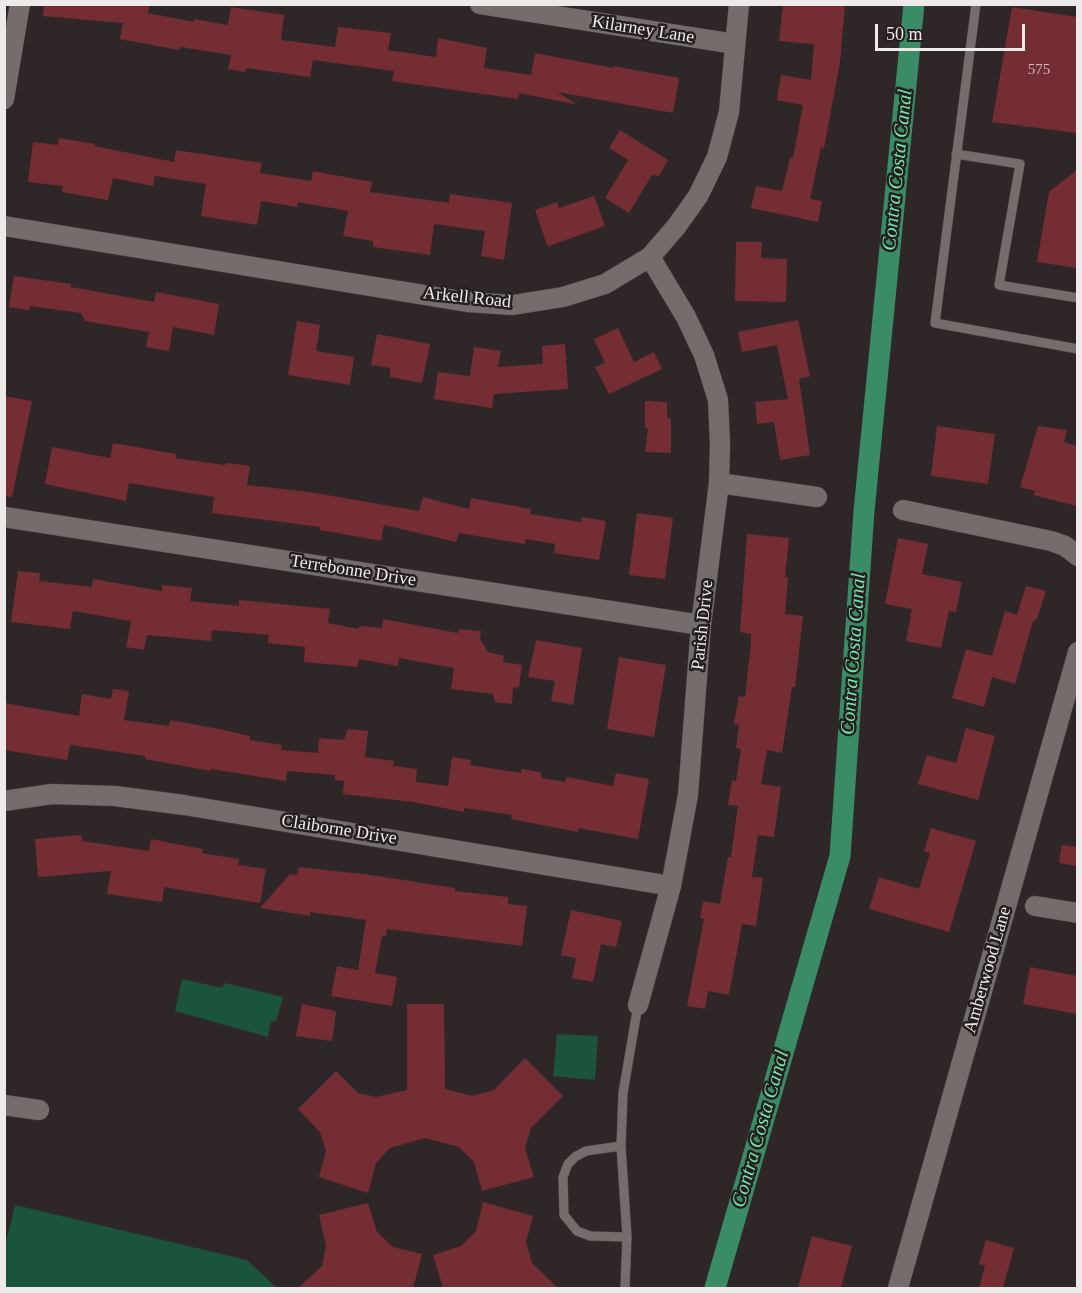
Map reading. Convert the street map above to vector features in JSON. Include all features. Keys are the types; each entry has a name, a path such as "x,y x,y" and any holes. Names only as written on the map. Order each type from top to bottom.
{"street":[{"path":"4,99 20,4"},
{"name":"Kilarney Lane","path":"480,4 735,44"},
{"name":"Arkell Road","path":"4,226 467,302 513,305 563,297 605,284 650,257 676,227 698,196 717,157 729,112 739,4"},
{"name":"Parish Drive","path":"638,1005 671,886 688,795 701,625 719,483 720,444 718,400 704,355 686,317 650,257"},
{"path":"719,483 817,496"},
{"path":"903,510 1051,541 1065,546 1077,556"},
{"name":"Terrebonne Drive","path":"4,517 701,625"},
{"name":"Amberwood Lane","path":"898,1288 1077,652"},
{"name":"Claiborne Drive","path":"4,801 52,794 115,796 184,805 671,886"},
{"path":"1035,906 1077,913"},
{"path":"4,1105 39,1110"}],"lane":[{"path":"976,4 935,323 1077,349"},
{"path":"956,154 1020,164 999,285 1077,298"},
{"path":"625,1288 627,1237 621,1146 623,1093 638,1005"},
{"path":"621,1146 585,1151 568,1164 563,1177 564,1215 577,1231 590,1236 627,1237"}],"green space":[{"path":"182,979 222,988 225,983 283,997 276,1021 271,1021 268,1037 175,1011"},
{"path":"557,1034 598,1036 595,1080 553,1076"},
{"path":"15,1205 247,1260 277,1288 5,1288 5,1246"}],"building":[{"path":"44,4 150,4 148,13 194,22 194,19 228,25 231,7 284,15 281,40 335,47 338,27 391,33 388,50 436,57 438,38 487,48 484,68 531,75 535,53 679,78 673,113 557,92 575,103 519,93 518,99 392,81 394,71 313,60 310,77 246,68 245,72 228,69 231,55 180,47 179,50 120,39 123,23 43,16"},
{"path":"783,4 845,4 840,62 824,148 821,147 810,199 822,201 818,222 751,208 756,186 782,191 790,158 793,158 803,105 777,100 781,75 811,80 814,44 779,41"},
{"path":"1012,7 1077,17 1077,133 992,122"},
{"path":"620,130 668,160 659,176 652,175 629,213 605,198 628,160 609,148"},
{"path":"59,138 174,162 176,150 262,163 260,173 311,181 313,171 372,182 370,192 449,203 450,194 512,203 504,260 481,256 485,231 434,224 430,255 373,247 373,241 343,236 348,211 298,202 297,207 261,201 257,225 201,216 206,184 155,176 153,186 113,178 108,200 62,192 63,186 28,182 33,142 58,145"},
{"path":"1077,170 1077,268 1037,262 1049,192"},
{"path":"594,196 605,226 547,245 535,210 557,202 559,208"},
{"path":"736,242 762,242 761,258 787,259 786,302 735,301"},
{"path":"14,276 71,284 71,287 154,302 156,292 219,304 214,335 173,327 169,351 146,347 149,332 85,321 81,313 30,306 29,310 9,307"},
{"path":"798,320 810,376 799,379 810,455 780,460 774,422 757,424 755,402 788,399 777,345 742,352 738,332"},
{"path":"297,321 320,325 316,351 354,357 350,385 288,375"},
{"path":"618,328 634,362 654,352 662,369 609,394 595,367 605,363 594,339"},
{"path":"377,334 430,344 422,383 390,377 390,368 371,365"},
{"path":"565,344 568,389 494,394 492,408 434,399 438,372 470,376 474,347 501,351 498,367 543,364 542,346"},
{"path":"4,396 32,401 12,497 4,496"},
{"path":"645,401 667,402 667,417 671,419 671,453 645,452 648,429 645,428"},
{"path":"937,426 995,434 988,484 931,476"},
{"path":"1038,426 1067,430 1064,442 1077,446 1077,506 1033,495 1035,491 1020,487"},
{"path":"113,443 176,454 176,458 224,465 227,463 250,466 247,485 310,492 419,511 423,497 469,509 471,498 531,509 530,514 581,522 582,517 606,521 599,560 554,553 555,544 525,539 525,544 459,533 456,542 384,525 381,541 320,530 320,527 212,513 214,497 129,483 126,501 45,484 52,447 110,458"},
{"path":"637,513 673,518 665,579 629,575"},
{"path":"747,534 789,538 785,577 788,577 785,614 803,616 795,687 792,687 782,753 767,750 761,784 781,787 774,837 758,835 752,877 763,878 756,926 742,924 729,995 708,991 705,1009 687,1006 704,919 700,918 703,901 720,904 728,857 731,857 738,806 728,805 732,780 736,781 741,749 736,748 739,725 734,724 739,696 745,697 751,642 751,634 740,632"},
{"path":"898,538 928,544 922,574 962,582 956,612 949,611 941,648 906,641 912,609 885,604"},
{"path":"18,571 40,573 39,581 92,587 93,579 162,591 162,585 192,588 190,601 239,606 239,600 330,609 328,623 358,629 360,626 382,628 383,619 458,633 459,629 481,631 480,639 488,652 504,656 503,662 522,665 519,687 513,688 512,704 495,702 493,694 451,689 454,668 399,658 398,666 359,659 358,667 304,662 305,647 268,643 269,635 212,630 211,641 147,635 144,650 126,647 131,621 73,611 70,629 11,622"},
{"path":"1026,586 1046,591 1037,619 1033,621 1015,684 992,677 984,707 952,698 966,649 992,656 1005,611 1017,615"},
{"path":"536,640 582,648 573,705 551,701 555,681 528,677"},
{"path":"619,657 666,665 654,737 607,729"},
{"path":"113,689 129,691 124,720 169,726 170,720 219,729 250,736 250,740 282,745 281,750 318,753 319,738 344,740 348,729 368,731 365,757 394,761 393,766 417,769 416,782 448,786 452,757 471,760 470,765 521,773 522,769 540,772 542,778 565,782 567,777 613,786 616,773 649,779 638,839 579,828 578,832 511,819 512,815 464,808 464,812 413,802 343,794 344,781 335,780 335,775 287,771 286,781 211,769 211,771 145,759 145,756 70,745 67,760 4,750 4,703 79,716 82,694 111,699"},
{"path":"966,728 995,736 978,800 918,784 927,755 956,763"},
{"path":"931,828 976,841 949,932 869,909 879,877 919,889 930,853 924,851"},
{"path":"81,835 82,841 149,851 151,839 203,849 202,853 239,859 238,865 266,869 260,903 164,887 162,902 107,894 111,871 38,877 35,839"},
{"path":"1062,845 1077,847 1077,866 1059,863"},
{"path":"299,867 371,875 455,888 455,891 508,897 508,904 527,906 522,946 387,929 386,936 382,936 375,973 397,977 392,1006 331,996 337,966 358,970 366,920 310,912 310,916 260,908 290,874 297,875"},
{"path":"571,910 622,921 616,947 601,944 593,982 572,978 576,958 561,955"},
{"path":"1030,967 1077,976 1077,1014 1023,1004"},
{"path":"302,1004 336,1011 332,1041 296,1036"},
{"path":"407,1004 444,1004 445,1089 472,1096 494,1090 525,1058 563,1096 531,1128 525,1148 534,1177 482,1191 474,1162 459,1147 425,1138 390,1148 376,1163 368,1193 319,1177 326,1151 320,1132 298,1109 336,1071 358,1093 376,1097 407,1090"},
{"path":"483,1202 533,1216 526,1242 532,1263 558,1288 443,1288 433,1255 461,1246 476,1231"},
{"path":"368,1203 377,1232 393,1247 422,1254 413,1288 298,1288 322,1266 326,1246 319,1215"},
{"path":"812,1236 852,1246 841,1288 798,1288"},
{"path":"986,1240 1014,1248 1003,1288 979,1288 985,1266 979,1264"}],"waterway":[{"name":"Contra Costa Canal","path":"715,1288 840,856 864,511 914,4"}]}
